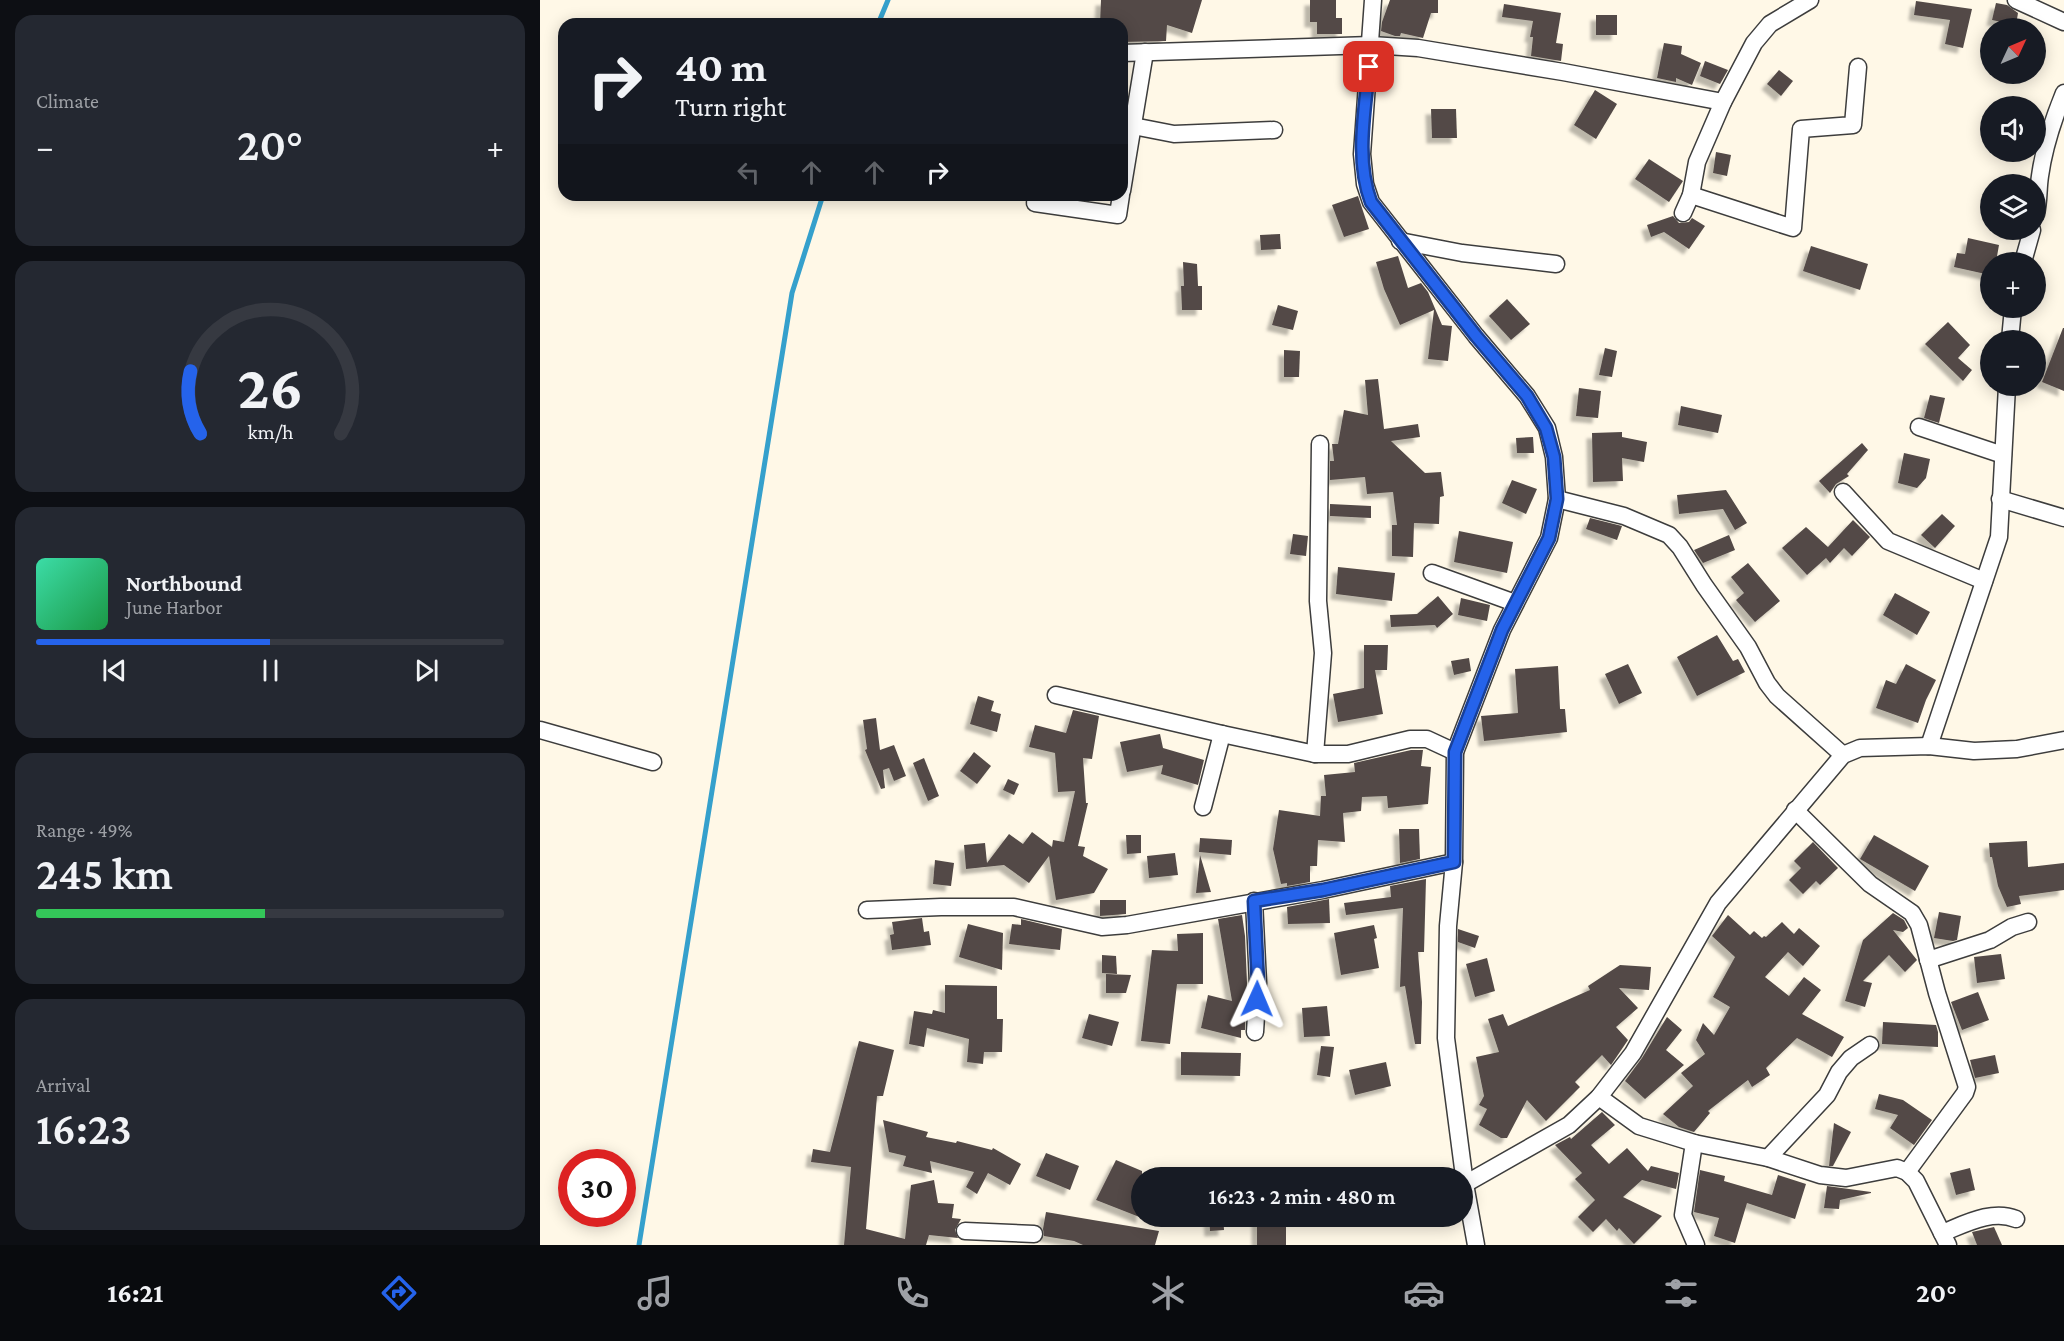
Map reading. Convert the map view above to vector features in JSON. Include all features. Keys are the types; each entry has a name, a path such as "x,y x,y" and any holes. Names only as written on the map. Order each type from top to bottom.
{"street":[{"path":"1373,0 1362,154 1365,184 1371,202 1476,336 1527,396 1546,428 1554,457 1557,499 1549,538 1502,630 1455,752 1454,862 1448,926 1446,1038 1463,1167"},
{"path":"1683,213 1691,195 1697,162 1754,43 1770,24 1810,0"},
{"path":"2016,0 2064,22"},
{"path":"1128,52 1371,45 1418,48 1724,102"},
{"path":"1128,153 1145,52"},
{"path":"1691,195 1793,228 1801,129 1853,125 1858,67"},
{"path":"2040,174 2051,125 2064,93"},
{"path":"1132,126 1174,134 1274,130"},
{"path":"1035,203 1118,215 1121,201"},
{"path":"1401,241 1462,253 1556,264"},
{"path":"1929,746 1999,537 2006,396"},
{"path":"1919,428 2003,455"},
{"path":"1315,753 1323,653 1318,601 1320,444"},
{"path":"1843,492 1888,541 1984,581"},
{"path":"1557,499 1624,516 1669,535 1680,547 1748,647 1767,683 1777,696 1843,755"},
{"path":"2000,499 2064,518"},
{"path":"1432,573 1515,603"},
{"path":"1056,694 1222,734 1315,753 1348,754 1410,739 1426,739 1455,752"},
{"path":"540,730 653,762"},
{"path":"1203,807 1222,734"},
{"path":"1473,1179 1569,1125 1599,1097 1633,1053 1718,903 1843,755 1860,748 1929,746 1974,751 2017,749 2064,740"},
{"path":"1795,810 1870,884 1912,913 1918,925 1967,1087 1965,1094 1907,1172"},
{"path":"867,910 1014,907 1102,927 1127,925 1323,890 1454,862"},
{"path":"1254,901 1258,983 1255,1032"},
{"path":"1928,960 1990,940 2028,921"},
{"path":"1768,1158 1827,1095 1839,1072 1851,1058 1870,1045"},
{"path":"1599,1097 1639,1126 1694,1143 1768,1158 1834,1178 1846,1178 1896,1168 1907,1172 1916,1181 1945,1239 1987,1216 2008,1215 2016,1219"},
{"path":"1694,1143 1683,1215 1696,1245"},
{"path":"1473,1227 1476,1245"},
{"path":"976,1236 1034,1234"}],"building":[{"path":"1101,0 1202,0 1192,33 1167,25 1166,41 1128,42 1128,18 1100,18"},
{"path":"1310,0 1336,0 1336,18 1342,18 1342,34 1317,34 1317,22 1310,22"},
{"path":"1390,0 1438,0 1438,13 1431,13 1423,38 1401,33 1400,36 1395,36 1381,31"},
{"path":"1916,1 1972,9 1963,48 1945,44 1950,20 1914,15"},
{"path":"1996,3 2007,5 2018,13 2017,18 1992,18"},
{"path":"1504,4 1561,13 1556,43 1563,44 1561,61 1531,56 1533,37 1530,37 1533,21 1502,17"},
{"path":"1596,15 1617,15 1617,35 1596,35"},
{"path":"1664,43 1682,46 1681,54 1701,63 1692,85 1676,78 1676,82 1657,78"},
{"path":"1705,61 1728,70 1720,84 1700,76"},
{"path":"1779,70 1793,81 1781,96 1767,84"},
{"path":"1595,90 1617,104 1596,139 1574,125"},
{"path":"1431,109 1456,109 1457,138 1432,138"},
{"path":"1716,152 1731,155 1727,176 1713,173"},
{"path":"1649,159 1683,181 1669,202 1635,179"},
{"path":"1358,196 1369,229 1344,237 1332,205"},
{"path":"1673,216 1679,223 1689,222 1692,218 1705,226 1689,249 1664,232 1651,237 1647,225"},
{"path":"1280,234 1281,249 1261,250 1260,235"},
{"path":"1968,238 1999,245 1998,252 1980,252 1980,273 1954,267 1957,253 1965,254"},
{"path":"1811,246 1868,264 1860,290 1803,271"},
{"path":"1398,256 1408,288 1421,283 1428,292 1442,325 1452,326 1448,361 1428,359 1434,310 1400,325 1384,289 1376,262"},
{"path":"1183,262 1197,264 1198,286 1202,286 1202,310 1182,310"},
{"path":"1507,299 1530,324 1511,340 1489,316"},
{"path":"1278,305 1298,311 1293,330 1272,325"},
{"path":"1948,322 1970,345 1958,358 1972,370 1963,381 1925,344"},
{"path":"2064,328 2064,391 2046,384 2046,372"},
{"path":"1605,348 1617,351 1612,377 1599,375"},
{"path":"1284,350 1300,351 1299,377 1284,377"},
{"path":"1378,379 1384,429 1418,424 1420,437 1391,441 1425,473 1441,472 1444,496 1440,497 1439,524 1414,523 1413,557 1392,556 1392,525 1397,525 1393,492 1367,494 1365,477 1330,480 1330,461 1334,461 1332,444 1338,444 1344,410 1368,415 1365,380"},
{"path":"1579,388 1601,391 1598,418 1576,416"},
{"path":"1930,395 1945,398 1939,423 1924,418"},
{"path":"1681,406 1722,415 1718,433 1678,425"},
{"path":"1622,432 1622,437 1647,442 1644,462 1622,458 1623,481 1593,482 1592,433"},
{"path":"1533,437 1534,453 1517,453 1516,438"},
{"path":"1862,443 1868,450 1847,474 1849,476 1836,484 1830,493 1819,481"},
{"path":"1904,453 1930,459 1926,478 1917,488 1898,483"},
{"path":"1512,480 1537,489 1526,514 1502,503"},
{"path":"1726,490 1747,523 1735,530 1723,509 1679,514 1677,495"},
{"path":"1330,504 1371,506 1371,518 1330,516"},
{"path":"1942,514 1955,526 1935,548 1921,535"},
{"path":"1590,518 1622,526 1617,540 1586,529"},
{"path":"1853,520 1870,537 1852,556 1844,548 1830,563 1826,558 1807,575 1782,548 1806,527 1828,547"},
{"path":"1459,531 1513,542 1507,573 1454,562"},
{"path":"1293,534 1308,536 1306,556 1290,554"},
{"path":"1729,535 1735,550 1703,563 1694,550"},
{"path":"1748,563 1780,601 1755,622 1736,600 1744,593 1731,577"},
{"path":"1338,567 1395,573 1392,601 1336,594"},
{"path":"1895,593 1930,612 1917,635 1883,615"},
{"path":"1438,596 1453,614 1437,628 1435,625 1391,627 1390,615 1417,614"},
{"path":"1461,598 1490,605 1487,621 1458,615"},
{"path":"1717,635 1733,661 1738,659 1745,672 1697,696 1677,657"},
{"path":"1364,645 1388,645 1387,670 1375,670 1383,714 1338,722 1333,694 1364,688"},
{"path":"1469,658 1471,671 1454,675 1451,661"},
{"path":"1628,664 1642,693 1619,704 1605,674"},
{"path":"1906,664 1936,680 1918,723 1876,708 1886,680 1896,684"},
{"path":"1558,666 1560,709 1565,709 1567,732 1484,741 1481,716 1518,713 1515,669"},
{"path":"978,696 994,701 991,711 1001,714 997,732 970,724"},
{"path":"1073,710 1099,716 1092,759 1083,758 1086,803 1088,803 1078,846 1085,847 1083,856 1108,869 1094,893 1056,900 1049,856 1029,883 1004,865 966,869 964,845 985,843 987,863 1009,834 1023,844 1032,832 1052,847 1053,840 1064,842 1075,791 1058,792 1055,753 1029,747 1035,725 1066,733"},
{"path":"876,718 880,750 894,745 906,776 894,781 889,768 883,770 885,788 881,789 865,750 867,749 863,720"},
{"path":"1160,734 1163,748 1204,760 1198,785 1161,774 1163,765 1127,772 1120,742"},
{"path":"1411,750 1423,750 1421,766 1431,767 1428,804 1388,808 1387,796 1362,797 1361,811 1343,813 1345,842 1318,840 1317,866 1310,866 1310,882 1287,886 1287,883 1281,884 1273,849 1279,810 1320,816 1321,796 1326,796 1324,775 1355,772 1354,763"},
{"path":"974,752 991,766 977,784 960,771"},
{"path":"924,758 939,796 928,801 913,763"},
{"path":"1008,779 1019,784 1014,795 1003,790"},
{"path":"1399,829 1419,829 1420,859 1400,863"},
{"path":"1126,835 1141,835 1141,853 1127,854"},
{"path":"1874,835 1929,866 1915,891 1860,859"},
{"path":"1200,838 1232,840 1231,855 1199,852"},
{"path":"2027,841 2028,867 2064,863 2064,890 2019,896 2021,904 2007,907 1998,886 1992,857 1990,857 1989,843"},
{"path":"1813,842 1838,868 1820,885 1816,881 1803,894 1789,880 1801,868 1794,861"},
{"path":"1175,853 1178,875 1149,878 1147,856"},
{"path":"1200,855 1211,892 1196,893"},
{"path":"935,860 954,863 951,886 933,884"},
{"path":"1426,879 1424,952 1418,952 1422,1002 1421,1044 1415,1044 1405,986 1400,987 1403,908 1346,915 1344,903 1391,897 1390,886"},
{"path":"1329,899 1330,923 1288,924 1287,907"},
{"path":"1100,900 1126,900 1126,914 1100,916"},
{"path":"1939,912 1961,916 1957,940 1934,938"},
{"path":"1893,913 1904,920 1908,928 1903,932 1893,930 1917,960 1905,972 1889,955 1863,981 1872,983 1865,1007 1845,1001 1863,940"},
{"path":"1242,915 1247,983 1245,1030 1241,1030 1241,1038 1201,1028 1208,995 1232,1001 1218,919"},
{"path":"1728,915 1750,935 1754,931 1762,938 1766,937 1782,922 1794,934 1799,928 1820,946 1803,966 1788,952 1765,977 1789,996 1804,977 1821,990 1802,1014 1844,1037 1832,1057 1797,1038 1766,1068 1770,1075 1752,1087 1748,1080 1708,1111 1710,1113 1694,1132 1679,1127 1663,1114 1693,1086 1681,1073 1705,1054 1696,1040 1703,1023 1714,1035 1730,1007 1713,997 1735,957 1712,936"},
{"path":"922,918 924,932 929,931 931,945 892,950 890,935 894,934 892,922"},
{"path":"1021,919 1062,929 1060,950 1009,944 1012,924 1021,925"},
{"path":"968,924 1003,933 1002,970 959,957"},
{"path":"1374,925 1379,968 1341,975 1334,933"},
{"path":"1458,929 1479,936 1475,948 1458,942"},
{"path":"1203,933 1203,984 1177,984 1170,1044 1141,1041 1152,950 1178,951 1177,934"},
{"path":"2001,954 2005,979 1977,983 1974,957"},
{"path":"1102,955 1116,956 1117,974 1102,973"},
{"path":"1487,958 1495,991 1475,997 1466,964"},
{"path":"1620,965 1651,967 1649,990 1619,988 1638,1008 1616,1027 1628,1040 1611,1065 1602,1055 1575,1082 1580,1087 1546,1121 1527,1100 1507,1138 1501,1138 1479,1125 1487,1109 1479,1105 1484,1096 1476,1057 1499,1052 1488,1019 1503,1014 1508,1026 1590,990 1588,986"},
{"path":"1106,974 1131,975 1126,993 1106,993"},
{"path":"945,985 997,986 997,1019 1003,1019 1002,1052 984,1052 983,1064 967,1062 969,1039 927,1028 924,1047 909,1044 914,1011 932,1014 933,1010 945,1013"},
{"path":"1978,992 1989,1020 1962,1030 1951,1002"},
{"path":"1327,1006 1330,1036 1304,1037 1302,1008"},
{"path":"1089,1014 1119,1022 1112,1046 1082,1038"},
{"path":"1667,1017 1682,1030 1666,1050 1684,1065 1645,1099 1625,1081"},
{"path":"1883,1022 1936,1025 1938,1047 1882,1044"},
{"path":"859,1041 894,1050 883,1096 877,1096 866,1229 905,1239 911,1185 934,1180 938,1203 954,1204 952,1218 961,1219 955,1230 958,1238 929,1235 926,1245 844,1245 851,1167 811,1162 813,1149 830,1152"},
{"path":"1321,1046 1334,1047 1330,1077 1317,1075"},
{"path":"1181,1052 1241,1053 1240,1076 1181,1075"},
{"path":"1995,1055 1999,1073 1975,1078 1970,1060"},
{"path":"1386,1062 1391,1086 1355,1095 1349,1070"},
{"path":"1879,1094 1903,1100 1932,1120 1914,1145 1890,1128 1898,1115 1875,1109"},
{"path":"1602,1112 1615,1125 1591,1145 1609,1164 1627,1148 1648,1171 1651,1166 1679,1173 1676,1189 1642,1180 1623,1197 1662,1216 1634,1244 1619,1228 1617,1231 1606,1219 1593,1232 1578,1217 1595,1200 1575,1179 1582,1173 1555,1145 1570,1137 1571,1139"},
{"path":"883,1120 928,1132 926,1137 956,1143 957,1141 992,1150 993,1148 1021,1164 1010,1185 988,1173 977,1194 966,1187 974,1172 930,1161 932,1173 903,1166 906,1156 889,1152"},
{"path":"1834,1123 1851,1132 1833,1166 1829,1166"},
{"path":"1046,1153 1079,1166 1070,1190 1036,1176"},
{"path":"1116,1160 1133,1167 1131,1214 1096,1200"},
{"path":"1970,1168 1975,1190 1956,1195 1950,1173"},
{"path":"1700,1170 1725,1176 1724,1181 1772,1195 1778,1175 1806,1184 1795,1219 1747,1203 1735,1243 1714,1236 1719,1218 1694,1212"},
{"path":"1827,1186 1871,1193 1840,1200 1839,1209 1824,1208"},
{"path":"1046,1212 1159,1231 1155,1245 1083,1245 1074,1241 1044,1236"},
{"path":"1210,1227 1224,1227 1224,1230 1210,1231"},
{"path":"1257,1227 1286,1227 1286,1245 1257,1245"},
{"path":"1994,1227 2002,1245 1977,1245 1972,1232"}],"waterway":[{"path":"880,18 888,0"},
{"path":"639,1245 792,293 821,201"}],"route":[{"path":"1257,999 1254,901 1323,890 1454,862 1455,752 1502,630 1549,538 1557,499 1554,457 1546,428 1527,396 1476,336 1371,202 1365,184 1362,154 1369,67"}]}
